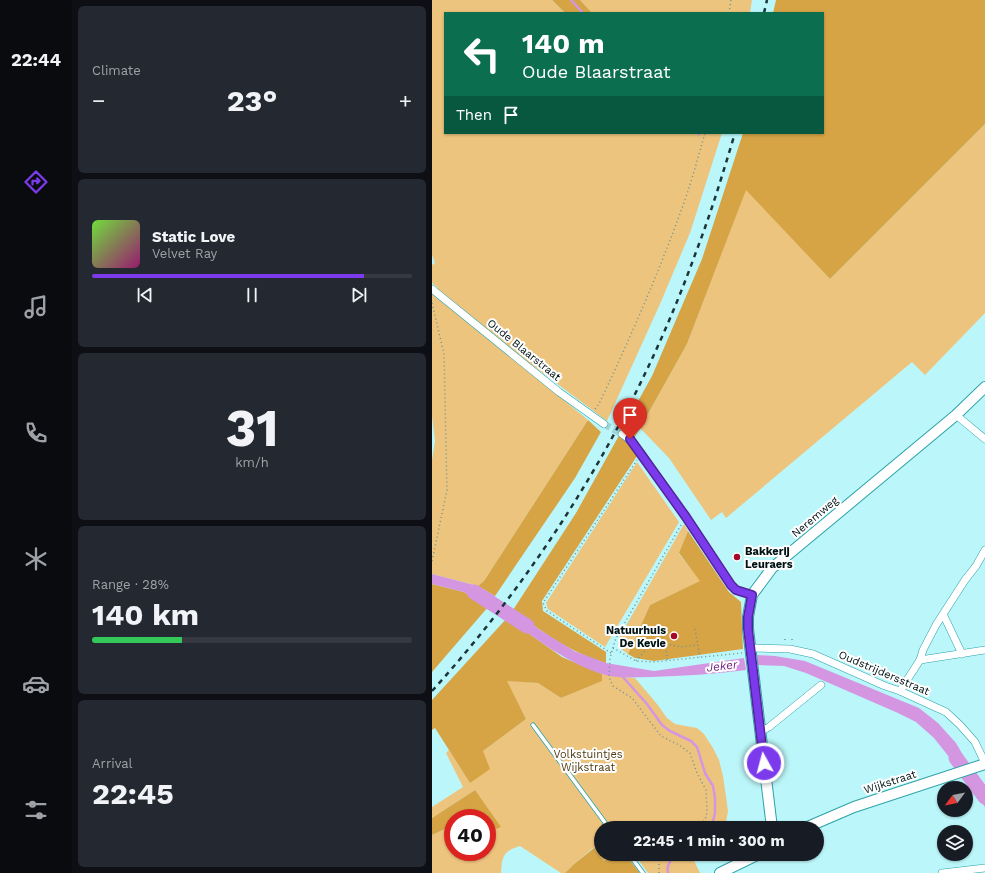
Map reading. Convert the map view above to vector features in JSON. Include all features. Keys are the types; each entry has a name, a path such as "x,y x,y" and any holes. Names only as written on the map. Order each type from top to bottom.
{"street":[{"name":"Oude Blaarstraat","path":"432,289 559,392 604,424"},
{"name":"Neremweg","path":"771,821 750,652 748,617 752,595 772,568 956,415 985,387"},
{"path":"956,415 985,439"},
{"path":"622,434 630,439 641,454 686,517 731,585 736,590 752,595"},
{"path":"900,691 920,660 923,650 936,625 944,616 947,608 976,566 985,550"},
{"path":"976,566 985,561"},
{"path":"944,616 962,654"},
{"name":"Oudstrijdersstraat","path":"750,652 790,649 813,654 946,712 975,742 985,763"},
{"path":"920,660 985,650"},
{"path":"760,732 769,727 821,685"},
{"name":"Wijkstraat","path":"821,821 854,807 974,768 985,763"},
{"path":"720,873 745,861"},
{"path":"942,873 985,868"}],"lane":[{"path":"533,726 604,821"},
{"path":"634,861 643,873"}],"path":[{"path":"729,12 730,0"},
{"path":"590,415 599,404 655,279 686,196 705,134"},
{"path":"432,303 444,354 447,490 432,561"},
{"path":"611,653 547,611 543,603 641,454"},
{"path":"686,517 616,638 610,658 609,677 613,686 632,698 661,736 679,745 690,753 697,773 706,790 708,812 704,821"},
{"path":"695,629 700,657"},
{"path":"785,640 786,636"},
{"path":"636,661 654,641 659,640"},
{"path":"668,660 666,644 681,647 698,645"},
{"path":"612,648 636,661 653,662 750,652"},
{"path":"659,873 660,861"}],"green space":[{"path":"432,0 552,0 564,12 444,12 444,134 722,134 690,233 660,304 607,421 532,365 527,370 588,420 484,581 478,586 432,574 432,460 435,441 432,416 432,293 438,288 432,283 432,265 435,263 432,255"},
{"path":"580,0 752,0 750,12 591,12"},
{"path":"985,124 985,313 925,375 912,362 726,518 722,512 711,520 669,458 640,428 687,344 746,189 830,279"},
{"path":"637,462 679,522 605,647 548,609 546,603"},
{"path":"684,524 688,531 679,554 701,581 650,605 628,654 618,645 619,638"},
{"name":"Volkstuintjes Wijkstraat","path":"602,674 635,678 667,718 675,724 697,728 704,734 719,760 728,811 726,821 594,821 594,849 593,848 565,873 561,873 520,846 510,850 504,855 501,873 432,873 432,835 444,829 444,861 496,861 496,809 484,809 475,790 432,818 432,807 463,787 446,753 449,750 470,783 483,751 526,719 506,680 538,683 561,698 601,681"},
{"path":"639,861 694,861 700,873 648,873"}],"shaded area":[{"path":"552,0 580,0 591,12 564,12"},
{"path":"776,0 985,0 985,124 830,279 746,190 687,344 640,428 634,438 629,442 637,456 542,601 543,611 606,652 606,663 569,648 546,634 513,610 576,513 652,376 702,259 743,134 824,134 824,12 773,12"},
{"path":"588,420 601,432 575,478 495,596 478,586 484,581"},
{"path":"688,531 729,592 741,602 743,649 654,661 635,658 628,654 650,605 700,581 679,553"},
{"path":"432,584 464,592 488,607 432,672"},
{"path":"507,618 562,657 602,674 602,681 561,698 538,683 507,681 526,719 483,751 490,769 470,783 435,728 432,730 432,700"},
{"path":"475,790 488,809 446,809"},
{"path":"444,810 444,829 432,835 432,818"},
{"path":"496,820 501,827 496,829"},
{"path":"594,848 594,861 631,861 640,873 565,873"}],"water":[{"path":"432,574 478,586 495,596 488,607 464,592 432,584"},
{"path":"513,610 540,630 574,651 606,663 654,671 744,658 746,670 663,677 608,676 577,664 541,642 507,618"},
{"path":"757,655 775,656 805,661 919,708 938,723 956,743 967,762 957,767 934,738 916,722 806,673 784,666 758,665"},
{"path":"976,776 985,789 985,807 973,790 973,781 966,780"}],"waterway":[{"path":"571,0 582,12"},
{"name":"Jeker","path":"474,592 527,626"},
{"path":"622,676 647,704 662,725 670,731 691,741 697,747 705,773 713,786 715,798 715,813 713,821"},
{"name":"Jeker","path":"956,758 985,797"},
{"path":"668,873 668,865 670,861"}],"tunnel":[{"path":"604,424 622,434"}],"railway":[{"path":"764,12 767,0"},
{"path":"432,691 474,642 514,591 551,539 617,428 646,371 673,312 707,223 735,134"}],"place":[{"name":"Bakkerij Leuraers","path":"737,557"},
{"name":"Natuurhuis De Kevie","path":"674,636"}],"route":[{"path":"630,439 686,517 731,585 736,590 752,595 748,617 748,629 764,763"}]}
